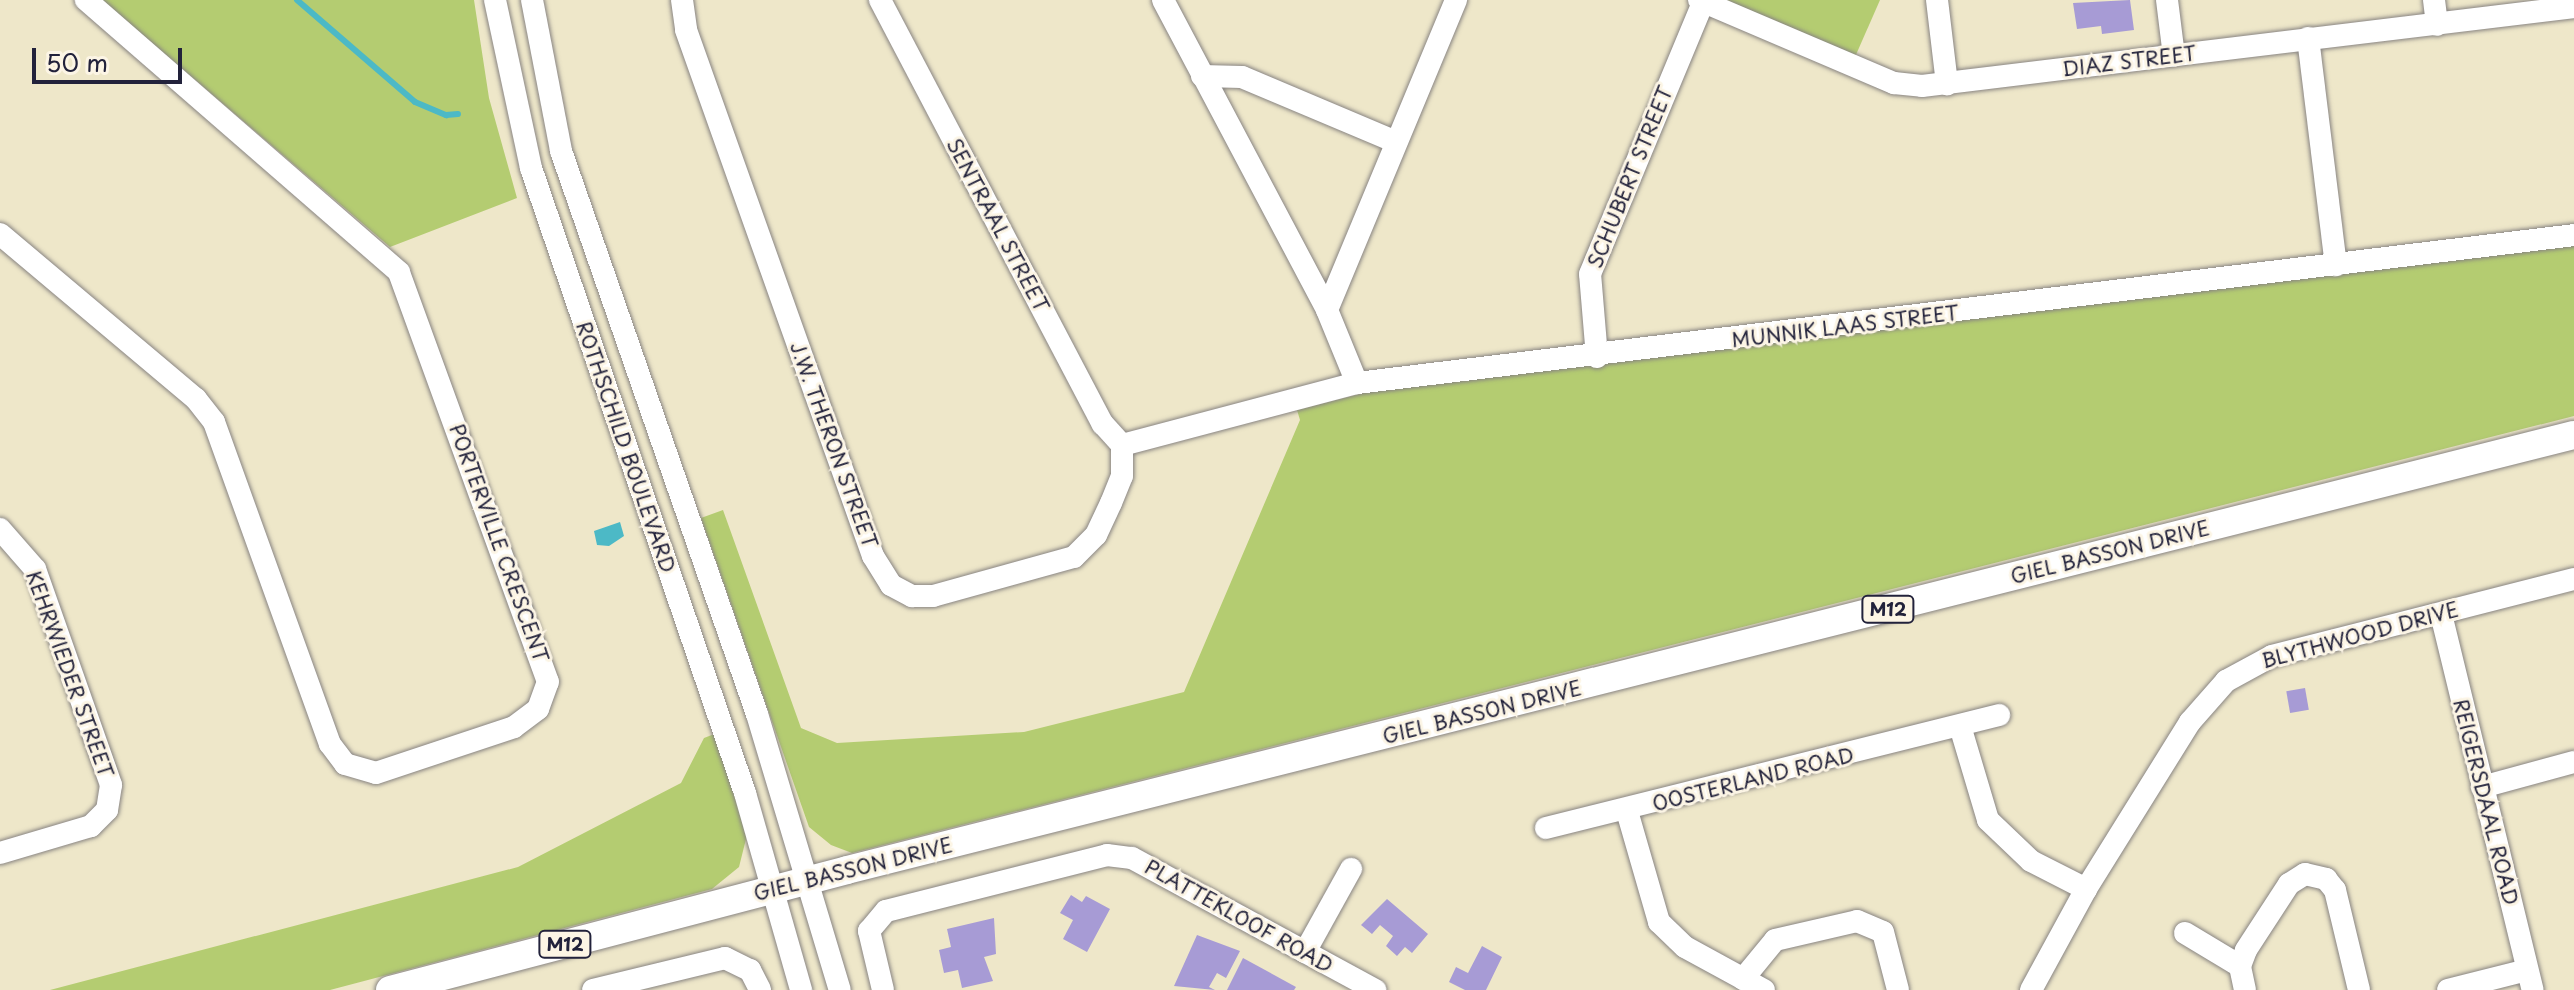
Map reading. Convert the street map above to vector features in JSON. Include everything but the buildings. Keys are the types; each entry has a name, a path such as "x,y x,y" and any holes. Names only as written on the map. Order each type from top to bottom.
{"main road":[{"name":"GIEL BASSON DRIVE","path":"390,990 810,879 2574,435"}],"street":[{"name":"PORTERVILLE CRESCENT","path":"0,234 196,399 214,422 330,744 345,764 376,773 514,727 538,709 548,682 399,272 86,0"},
{"name":"ROTHSCHILD BOULEVARD","path":"495,0 531,168 774,889 801,990"},
{"name":"ROTHSCHILD BOULEVARD","path":"532,0 561,151 810,879 840,990"},
{"name":"J.W. THERON STREET","path":"682,0 686,30 830,436 873,556 891,585 912,596 933,596 1074,557 1096,535 1111,503 1122,476 1122,445"},
{"name":"SENTRAAL STREET","path":"880,0 1103,424 1122,445"},
{"path":"1163,0 1327,310 1357,383"},
{"path":"1327,310 1456,0"},
{"path":"1937,0 1947,84"},
{"path":"2167,0 2174,56"},
{"path":"2434,0 2437,25"},
{"name":"DIAZ STREET","path":"1701,1 1894,83 1947,84 2574,7"},
{"name":"SCHUBERT STREET","path":"1597,357 1590,274 1701,1"},
{"path":"2308,38 2336,265"},
{"path":"1202,76 1242,77 1396,142"},
{"name":"MUNNIK LAAS STREET","path":"1122,445 1357,383 1597,357 2574,235"},
{"name":"KEHRWIEDER STREET","path":"0,529 35,569 111,785 107,810 91,826 0,853"},
{"name":"BLYTHWOOD DRIVE","path":"2031,990 2086,889 2190,722 2226,681 2272,656 2574,579"},
{"name":"REIGERSDAAL ROAD","path":"2441,614 2530,980"},
{"name":"OOSTERLAND ROAD","path":"1546,828 1627,811 1999,715"},
{"path":"1960,726 1988,820 2031,861 2086,889"},
{"path":"2482,787 2574,762"},
{"path":"1627,811 1659,922 1685,947 1764,990"},
{"name":"PLATTEKLOOF ROAD","path":"886,987 871,925 886,911 1082,860 1119,855 1375,990"},
{"path":"1305,952 1351,869"},
{"path":"2245,990 2240,966 2289,884 2295,877 2315,874 2335,890 2359,990"},
{"path":"1743,979 1775,940 1857,921 1883,932 1898,990"},
{"path":"2185,933 2240,966"},
{"path":"593,990 725,958 750,970 760,990"},
{"path":"2448,990 2530,980"}],"green space":[{"path":"102,0 474,0 489,98 517,198 390,247"},
{"path":"1719,0 1880,0 1855,57"},
{"path":"2574,246 2574,416 852,853 831,845 809,827 701,518 723,510 801,728 837,743 1024,732 1184,692 1300,420 1297,410 1368,392"},
{"path":"717,733 747,835 739,867 712,889 330,990 50,990 518,867 681,783 704,738"}],"water":[{"path":"620,522 624,536 609,546 597,545 594,531"}],"waterway":[{"path":"297,0 415,102 446,115 458,114"}]}
